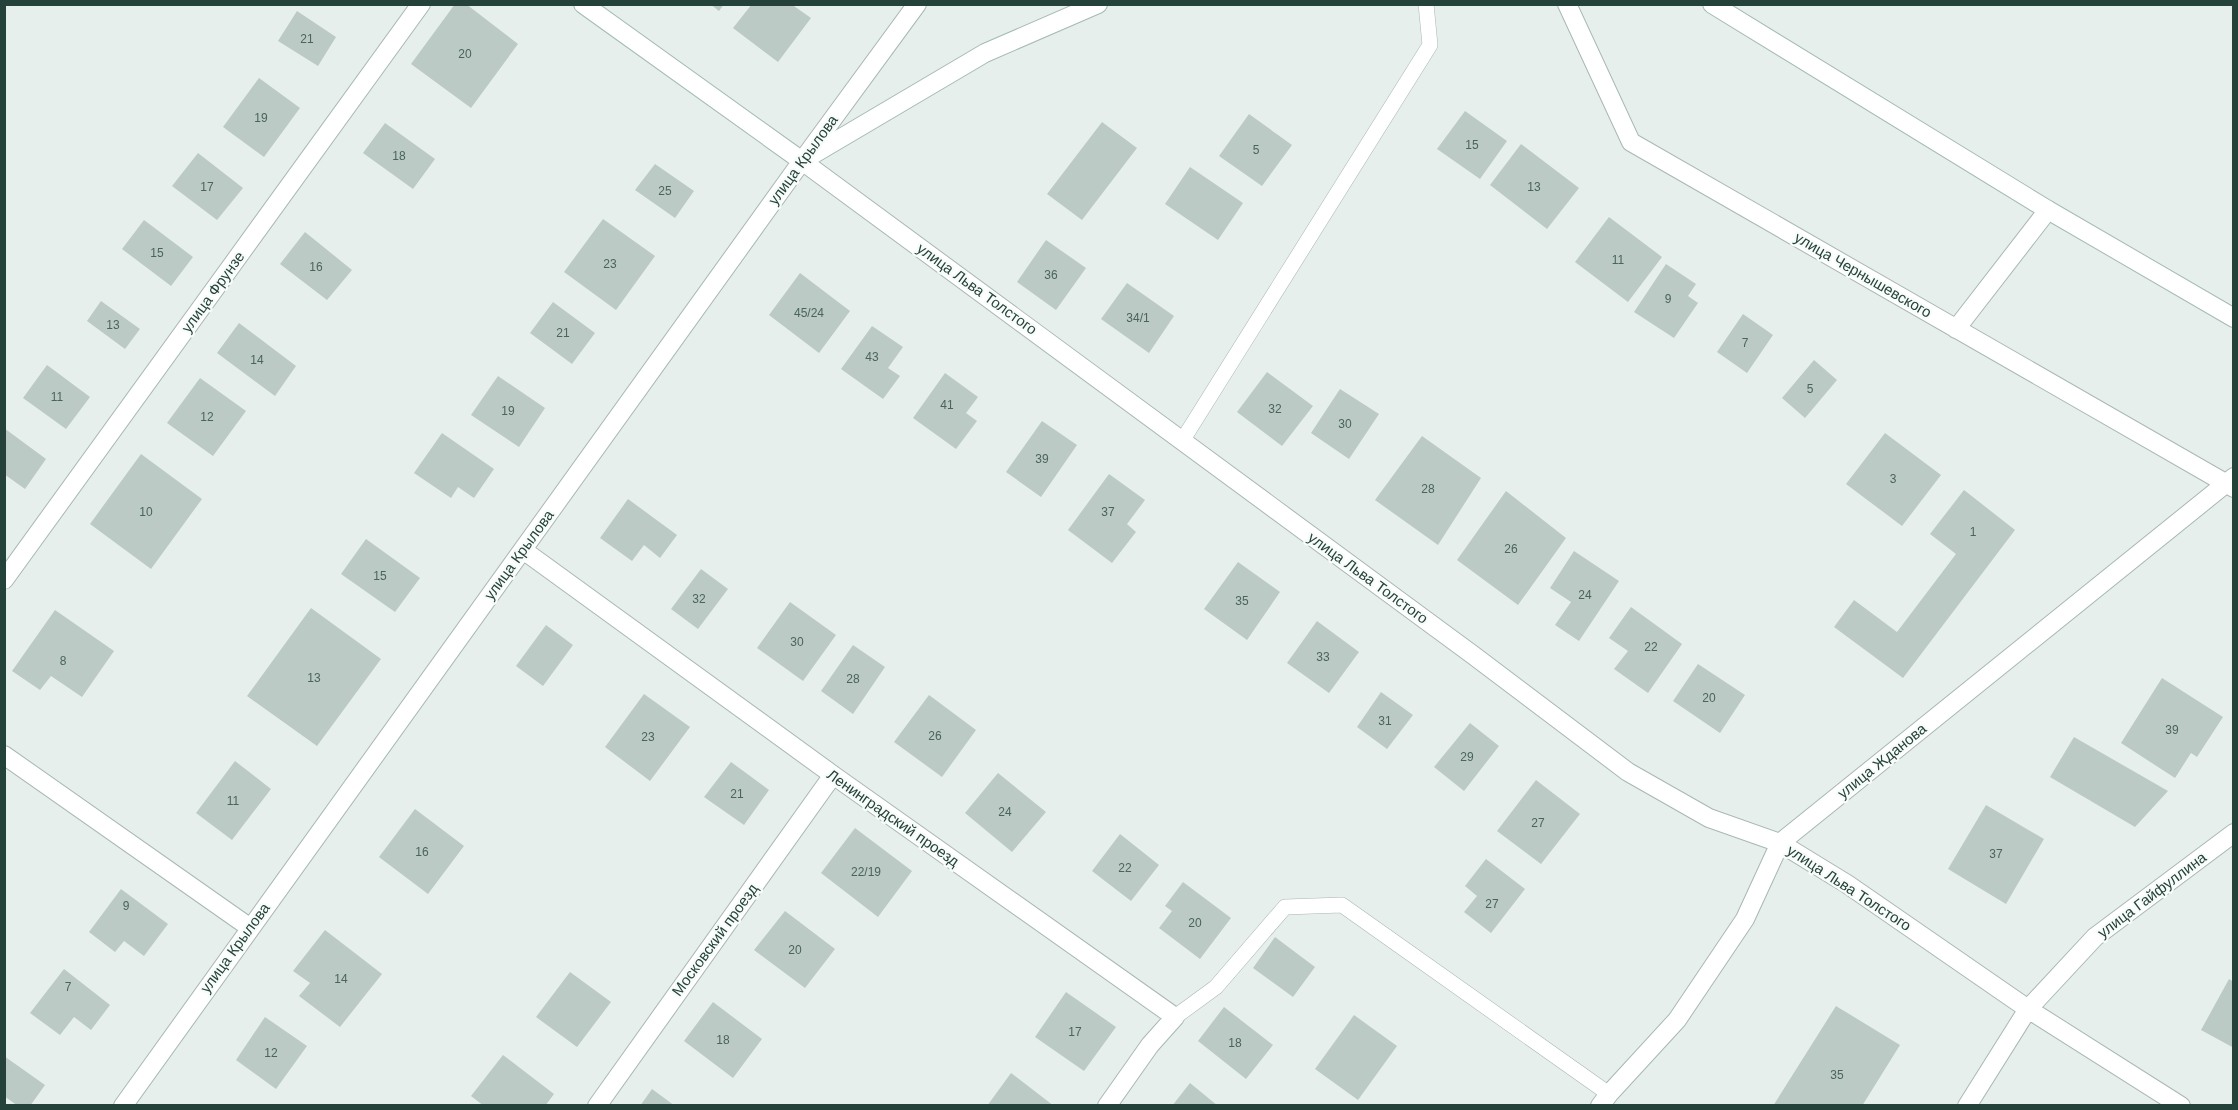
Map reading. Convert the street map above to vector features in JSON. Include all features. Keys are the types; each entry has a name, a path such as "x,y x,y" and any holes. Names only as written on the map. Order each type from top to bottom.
{"street":[{"name":"улица Фрунзе","path":"4,580 421,4"},
{"name":"улица Льва Толстого","path":"583,4 802,161 1628,772 1709,819 1780,843 1847,884 2028,1010 2181,1106"},
{"name":"улица Крылова","path":"123,1106 249,927 917,4"},
{"path":"802,161 985,53 1098,4"},
{"name":"улица Чернышевского","path":"1567,4 1631,142 2231,483"},
{"path":"1712,4 2048,210 2234,318"},
{"path":"1956,328 2048,210"},
{"name":"улица Жданова","path":"1604,1100 1677,1020 1745,919 1780,843 2231,483"},
{"name":"Ленинградский проезд","path":"523,550 833,775 1175,1017"},
{"path":"4,755 249,927"},
{"name":"Московский проезд","path":"597,1106 833,775"},
{"name":"улица Гайфуллина","path":"1967,1106 2028,1010 2096,937 2234,833"},
{"path":"1107,1106 1150,1045 1175,1017"}],"lane":[{"path":"1182,441 1430,45 1426,4"},
{"path":"1175,1017 1216,987 1285,907 1342,905 1604,1100"}],"building":[{"path":"455,4 466,4 518,44 471,108 411,64"},
{"path":"710,4 724,4 719,11"},
{"path":"752,4 791,4 811,18 778,62 733,28"},
{"path":"297,11 336,37 318,66 278,41"},
{"path":"259,78 300,108 264,157 223,127"},
{"path":"1465,111 1507,141 1480,179 1437,149"},
{"path":"1249,114 1292,145 1262,186 1219,156"},
{"path":"1102,122 1137,148 1082,220 1047,194"},
{"path":"385,123 435,159 413,189 363,153"},
{"path":"1521,144 1579,188 1547,229 1490,185"},
{"path":"198,153 243,188 217,220 172,186"},
{"path":"655,164 694,191 675,218 635,190"},
{"path":"1190,167 1243,203 1218,240 1165,204"},
{"path":"1609,217 1662,257 1628,302 1575,262"},
{"path":"603,219 655,256 616,310 564,272"},
{"path":"144,220 193,257 171,286 122,249"},
{"path":"305,232 352,270 327,300 280,264"},
{"path":"1046,240 1086,268 1056,310 1017,282"},
{"path":"1666,264 1696,284 1688,296 1698,303 1674,338 1634,312"},
{"path":"800,273 850,311 819,353 769,315"},
{"path":"1127,283 1174,316 1149,353 1101,319"},
{"path":"101,301 140,329 125,349 87,321"},
{"path":"553,302 595,333 572,364 530,333"},
{"path":"1743,314 1773,335 1747,373 1717,352"},
{"path":"239,323 296,366 275,396 217,353"},
{"path":"872,326 903,347 888,368 900,376 883,399 841,369"},
{"path":"1814,360 1837,380 1805,418 1782,398"},
{"path":"47,365 90,397 66,429 23,398"},
{"path":"1267,372 1313,406 1282,446 1237,412"},
{"path":"945,373 978,397 966,413 977,421 956,449 913,418"},
{"path":"498,376 545,408 519,447 471,415"},
{"path":"200,378 246,411 213,456 167,423"},
{"path":"1340,389 1379,414 1349,459 1311,433"},
{"path":"1042,421 1077,445 1041,497 1006,472"},
{"path":"4,428 46,459 25,489 4,474"},
{"path":"442,433 494,469 474,498 458,487 451,498 414,473"},
{"path":"1885,433 1941,475 1902,526 1846,484"},
{"path":"1422,436 1481,478 1438,545 1375,500"},
{"path":"141,454 202,499 151,569 90,524"},
{"path":"1109,474 1145,500 1127,524 1136,532 1112,563 1068,530"},
{"path":"1964,490 2015,530 1903,678 1834,627 1854,600 1897,632 1956,554 1930,534"},
{"path":"1506,491 1566,538 1518,605 1457,560"},
{"path":"628,499 677,535 660,558 644,545 632,561 600,538"},
{"path":"366,539 420,578 395,612 341,574"},
{"path":"1574,551 1619,581 1579,641 1555,625 1571,602 1550,588"},
{"path":"1238,562 1280,592 1247,640 1204,609"},
{"path":"701,569 728,589 698,629 671,609"},
{"path":"790,602 836,635 803,681 757,648"},
{"path":"1631,607 1682,644 1648,693 1614,669 1628,651 1609,638"},
{"path":"311,608 381,659 317,746 247,696"},
{"path":"55,610 114,651 82,697 51,676 40,690 12,671"},
{"path":"1317,621 1359,652 1329,693 1287,663"},
{"path":"546,625 573,645 543,686 516,666"},
{"path":"853,645 885,667 853,714 821,691"},
{"path":"1698,664 1745,695 1720,733 1673,701"},
{"path":"2162,678 2223,717 2197,757 2191,753 2175,778 2121,743"},
{"path":"1381,692 1413,715 1387,749 1357,727"},
{"path":"644,694 690,727 650,781 605,747"},
{"path":"929,695 976,730 942,777 894,742"},
{"path":"1470,723 1499,746 1464,791 1434,767"},
{"path":"2074,737 2168,791 2135,827 2050,777"},
{"path":"235,761 271,789 232,840 196,813"},
{"path":"731,762 769,790 744,825 704,797"},
{"path":"998,773 1046,812 1012,852 965,813"},
{"path":"1536,780 1580,814 1541,864 1497,831"},
{"path":"1986,805 2044,839 2006,904 1948,869"},
{"path":"415,809 464,846 428,894 379,857"},
{"path":"855,828 912,871 878,917 821,873"},
{"path":"1120,834 1159,865 1131,901 1092,871"},
{"path":"1486,859 1525,889 1491,933 1464,912 1477,896 1465,886"},
{"path":"1183,882 1231,918 1200,959 1159,928 1172,911 1165,906"},
{"path":"121,889 168,924 144,956 124,941 115,952 89,932"},
{"path":"785,911 835,949 805,988 754,950"},
{"path":"325,930 382,974 340,1027 299,996 310,983 293,971"},
{"path":"1275,937 1315,967 1293,997 1253,968"},
{"path":"64,969 110,1005 91,1030 74,1017 60,1035 30,1013"},
{"path":"570,972 611,1002 577,1047 536,1017"},
{"path":"2229,979 2234,982 2234,1048 2201,1030"},
{"path":"1066,992 1116,1027 1084,1071 1035,1037"},
{"path":"713,1002 762,1039 733,1078 684,1041"},
{"path":"1836,1006 1900,1045 1862,1106 1773,1106"},
{"path":"1224,1007 1273,1045 1246,1079 1198,1041"},
{"path":"1354,1015 1397,1046 1358,1100 1315,1069"},
{"path":"265,1017 307,1046 276,1089 236,1060"},
{"path":"503,1055 554,1094 545,1106 484,1106 471,1096"},
{"path":"4,1056 45,1085 30,1106 18,1106 4,1096"},
{"path":"1011,1073 1054,1106 987,1106"},
{"path":"1190,1083 1218,1106 1172,1106"},
{"path":"652,1089 675,1106 640,1106"}]}
